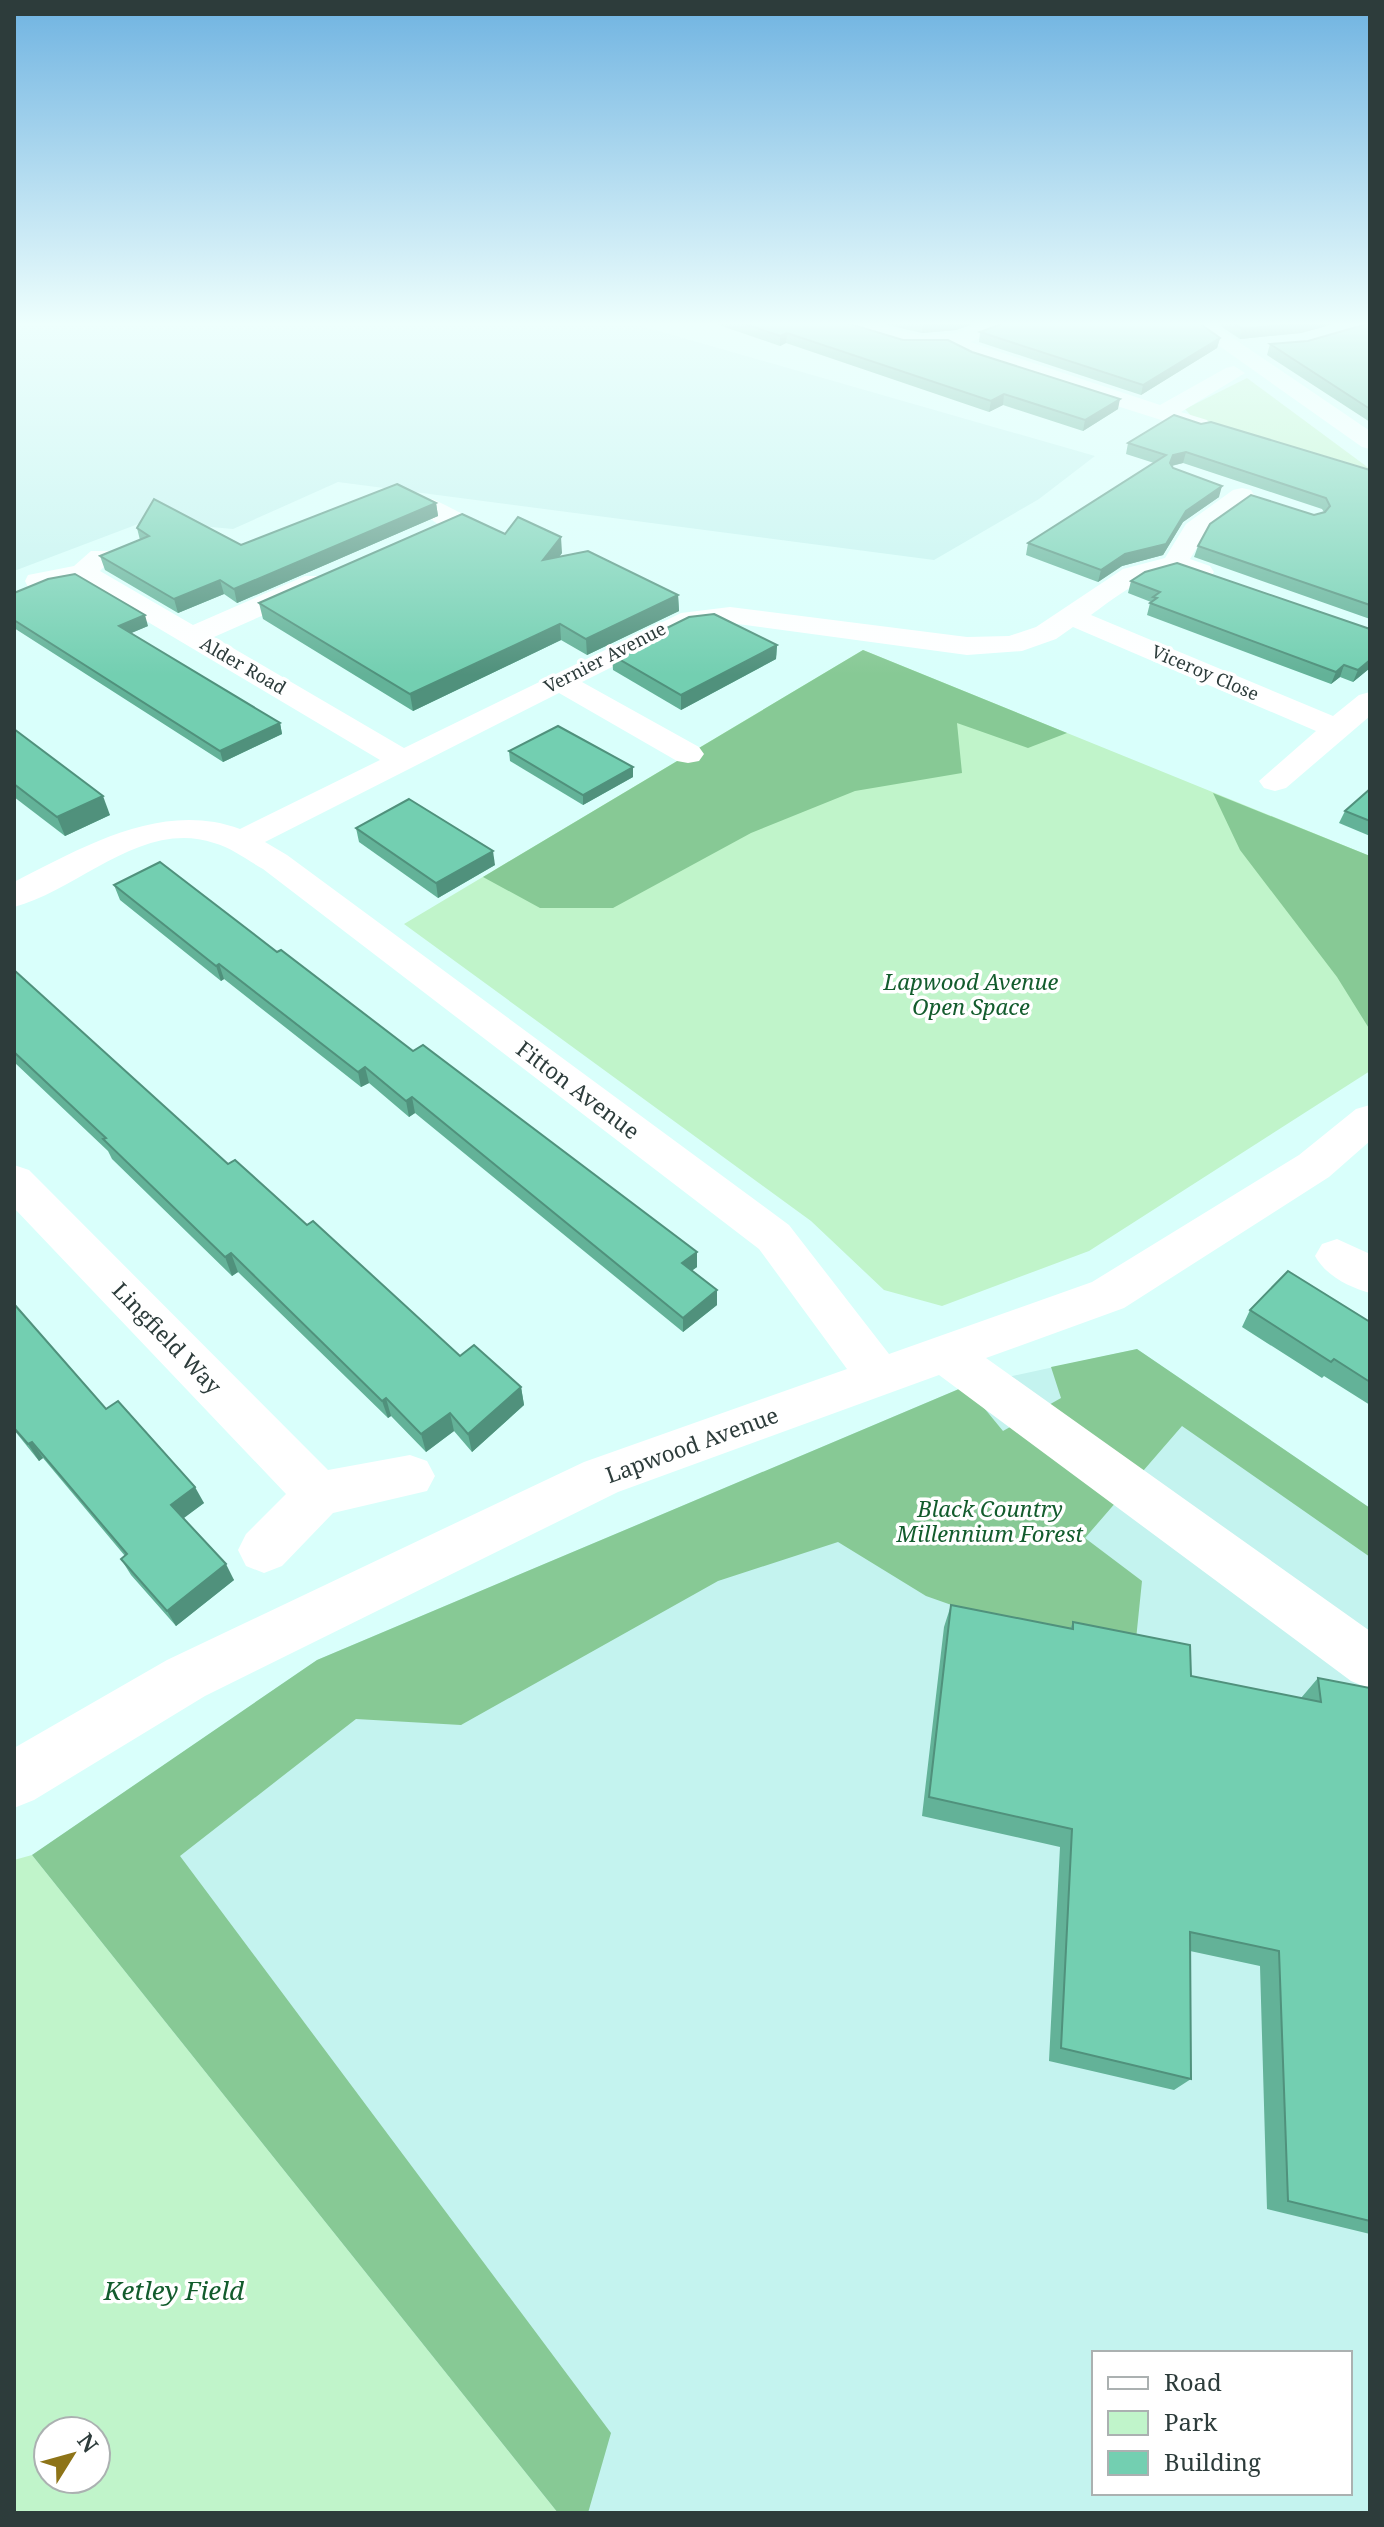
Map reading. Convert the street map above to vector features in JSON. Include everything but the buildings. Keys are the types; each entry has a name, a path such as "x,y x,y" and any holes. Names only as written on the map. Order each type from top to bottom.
{"street":[{"path":"1212,484 1269,503"},
{"path":"1220,579 1175,563 1195,529 1242,495"},
{"path":"424,535 454,520"},
{"name":"Alder Road","path":"38,581 94,562 192,636 403,760"},
{"name":"Vernier Avenue","path":"240,842 670,625 712,615 749,616 967,646 1012,645 1046,633 1132,575 1175,563"},
{"path":"192,636 337,573"},
{"name":"Viceroy Close","path":"1072,617 1337,729"},
{"path":"559,681 688,754"},
{"path":"1275,781 1370,701"},
{"path":"654,735 687,716"},
{"name":"Fitton Avenue","path":"14,896 114,846 153,833 197,830 217,833 240,842 275,862 774,1237 879,1377"},
{"name":"Lapwood Avenue","path":"14,1780 186,1678 601,1477 1108,1295 1314,1166 1370,1119"},
{"name":"Lingfield Way","path":"14,1181 319,1494"},
{"path":"945,1354 1370,1663"},
{"path":"264,1550 319,1494 410,1476"}],"shaded area":[{"path":"14,439 1035,439 1095,456 1039,499 934,560 338,482 233,529 146,521 14,571"},
{"path":"1137,1349 1370,1508 1370,2513 558,2513 32,1855 317,1660 966,1386"}],"green space":[{"path":"1267,439 1329,439 1370,469"},
{"name":"Lapwood Avenue Open Space","path":"863,650 1370,856 1370,1071 1089,1251 942,1306 884,1290 811,1221 404,924"},
{"path":"863,650 1067,733 1028,748 957,723 962,773 855,791 751,833 613,908 540,908 483,877"},
{"path":"1213,793 1370,856 1370,1030 1337,977 1240,850"},
{"name":"Black Country Millennium Forest","path":"1137,1349 1370,1508 1370,1557 1182,1426 1085,1538 1142,1581 1134,1659 1062,1644 926,1596 838,1542 718,1581 461,1725 356,1719 180,1856 611,2433 588,2513 558,2513 32,1855 317,1660 966,1386 1003,1431 1061,1398 1051,1367"},
{"name":"Ketley Field","path":"32,1855 558,2513 14,2513 14,1860"}]}
